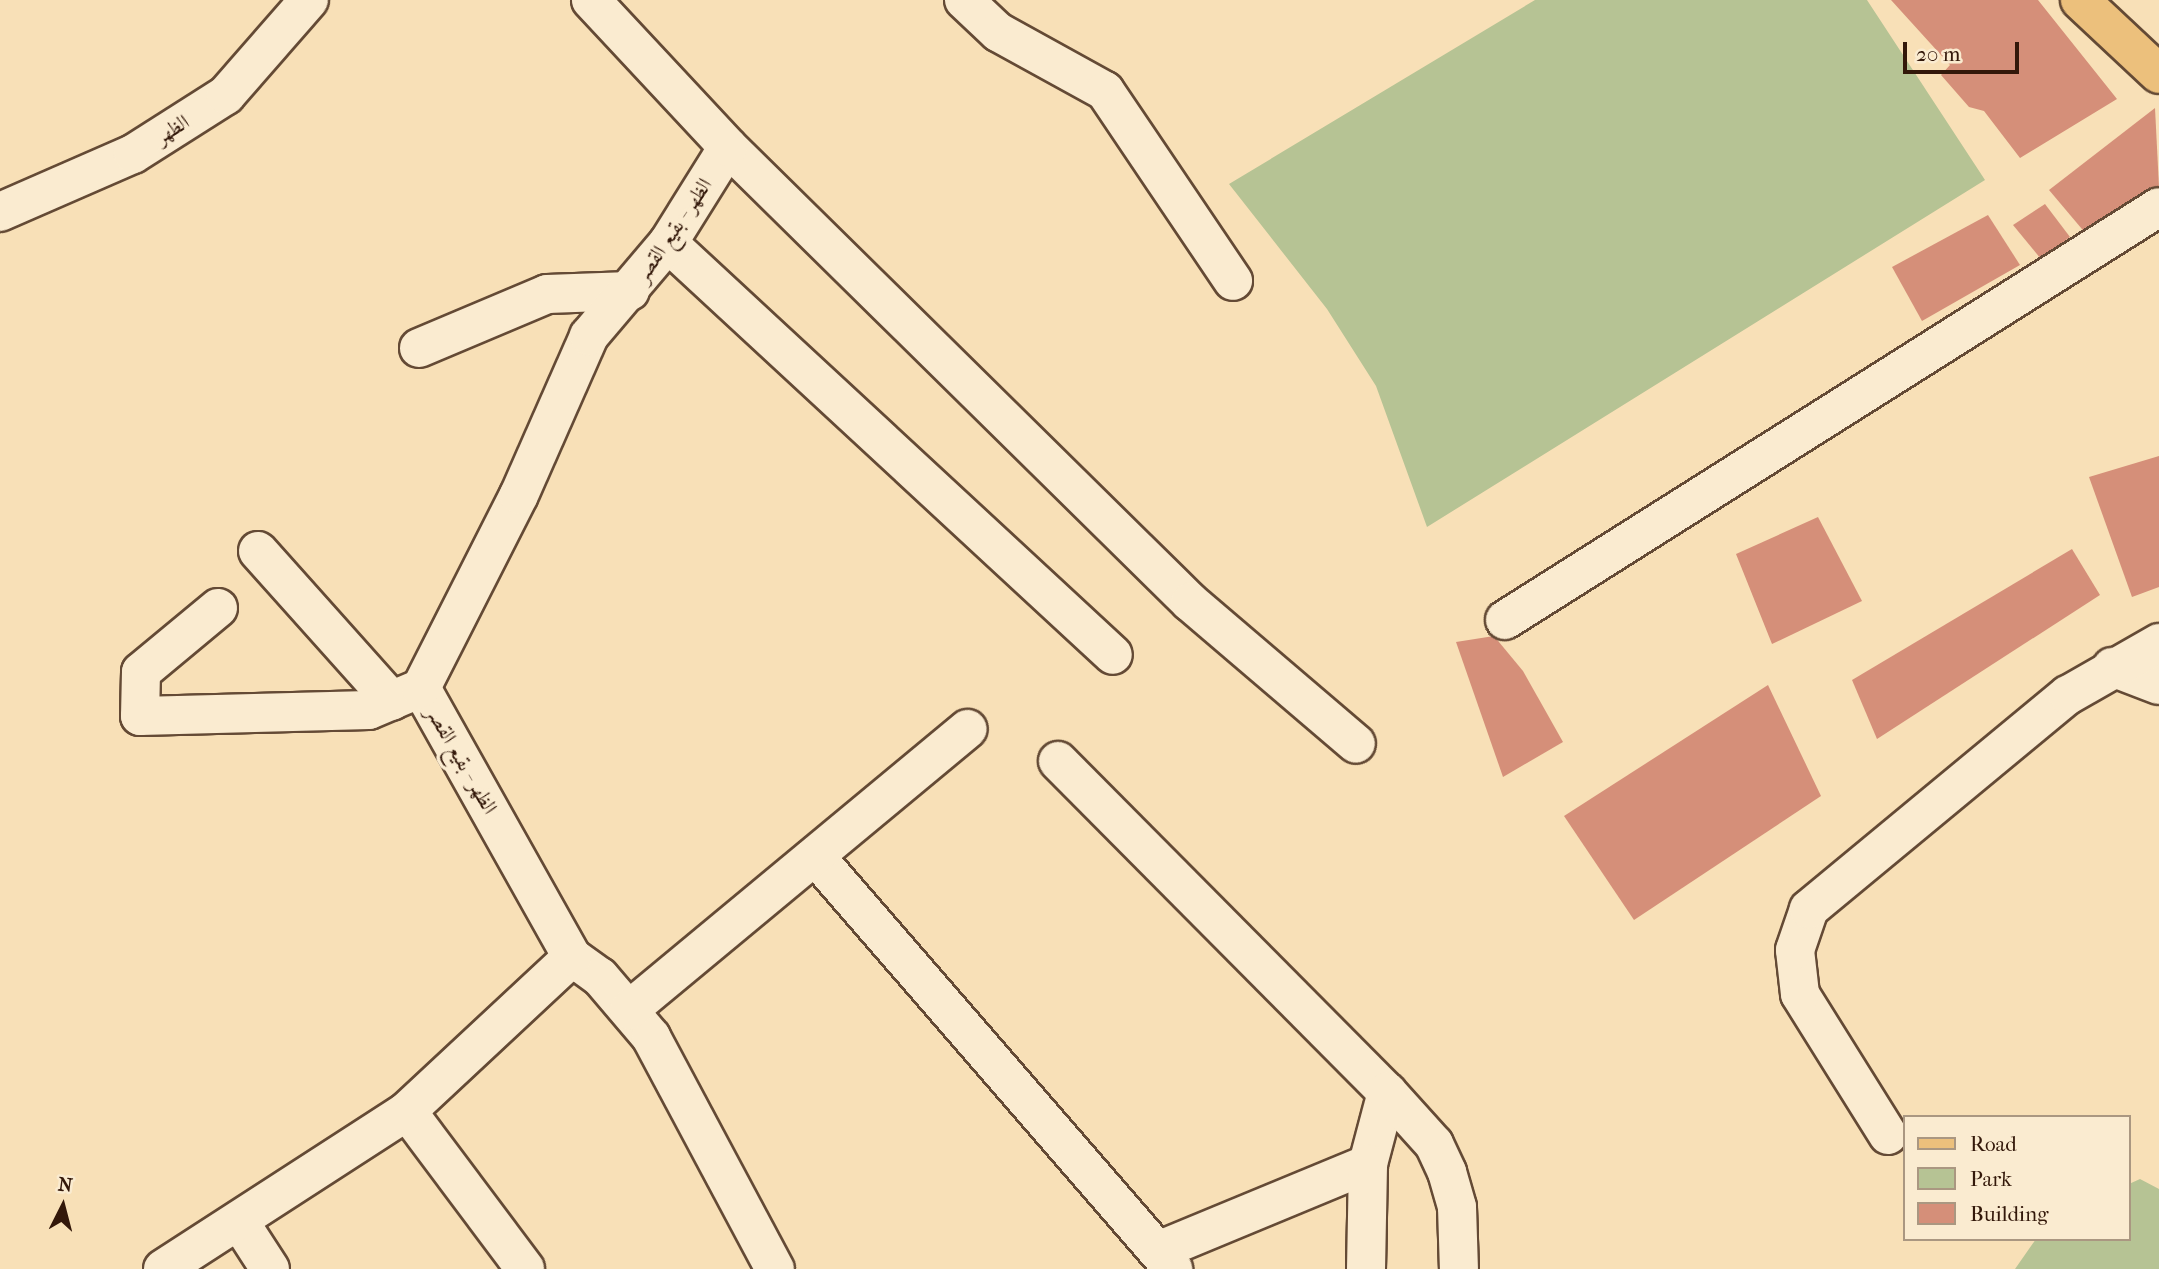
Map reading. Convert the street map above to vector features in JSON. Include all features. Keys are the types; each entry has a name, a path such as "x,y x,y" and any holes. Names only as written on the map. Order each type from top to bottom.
{"main road":[{"path":"2080,0 2159,74"}],"street":[{"name":"الظهر","path":"0,212 133,154 226,95 309,0"},
{"path":"591,0 728,147 1191,602 1356,744"},
{"path":"964,0 998,32 1105,91 1233,281"},
{"name":"الظهر - بقيع القصر","path":"728,147 668,243 630,291 589,336 519,495 407,695 572,957 629,1010 651,1037 775,1269"},
{"path":"1505,620 2159,207"},
{"path":"668,243 1113,655"},
{"path":"419,348 547,294 630,291"},
{"path":"219,608 141,673 140,716 369,710 407,695 258,551"},
{"path":"1888,1135 1800,994 1794,965 1802,922 1829,887 2068,695 2112,667 2159,643"},
{"path":"2112,667 2159,685"},
{"path":"629,1010 968,729"},
{"path":"1058,761 1387,1092 1434,1144 1447,1172 1457,1207 1459,1269"},
{"path":"814,856 1166,1260 1368,1164"},
{"path":"163,1269 407,1111 572,957"},
{"path":"1366,1269 1368,1164 1387,1092"},
{"path":"407,1111 525,1269"},
{"path":"239,1221 270,1269"}],"green space":[{"path":"1535,0 1867,0 1985,180 1427,527 1376,386 1327,309 1229,184"},
{"path":"2140,1179 2159,1189 2159,1269 2015,1269 2035,1241 2131,1241 2131,1183"}],"building":[{"path":"1891,0 2038,0 2117,99 2020,158 1984,111 1969,107 1941,75 1950,65"},
{"path":"2155,108 2159,187 2087,235 2049,190"},
{"path":"2045,204 2070,237 2041,259 2013,225"},
{"path":"1988,215 2020,265 1922,321 1892,267"},
{"path":"2159,456 2159,587 2132,597 2089,477"},
{"path":"1818,517 1862,601 1772,644 1736,554"},
{"path":"2072,549 2100,595 1877,739 1852,680"},
{"path":"1494,636 1523,671 1563,742 1503,777 1456,642"},
{"path":"1768,685 1821,796 1634,920 1564,816"}]}
